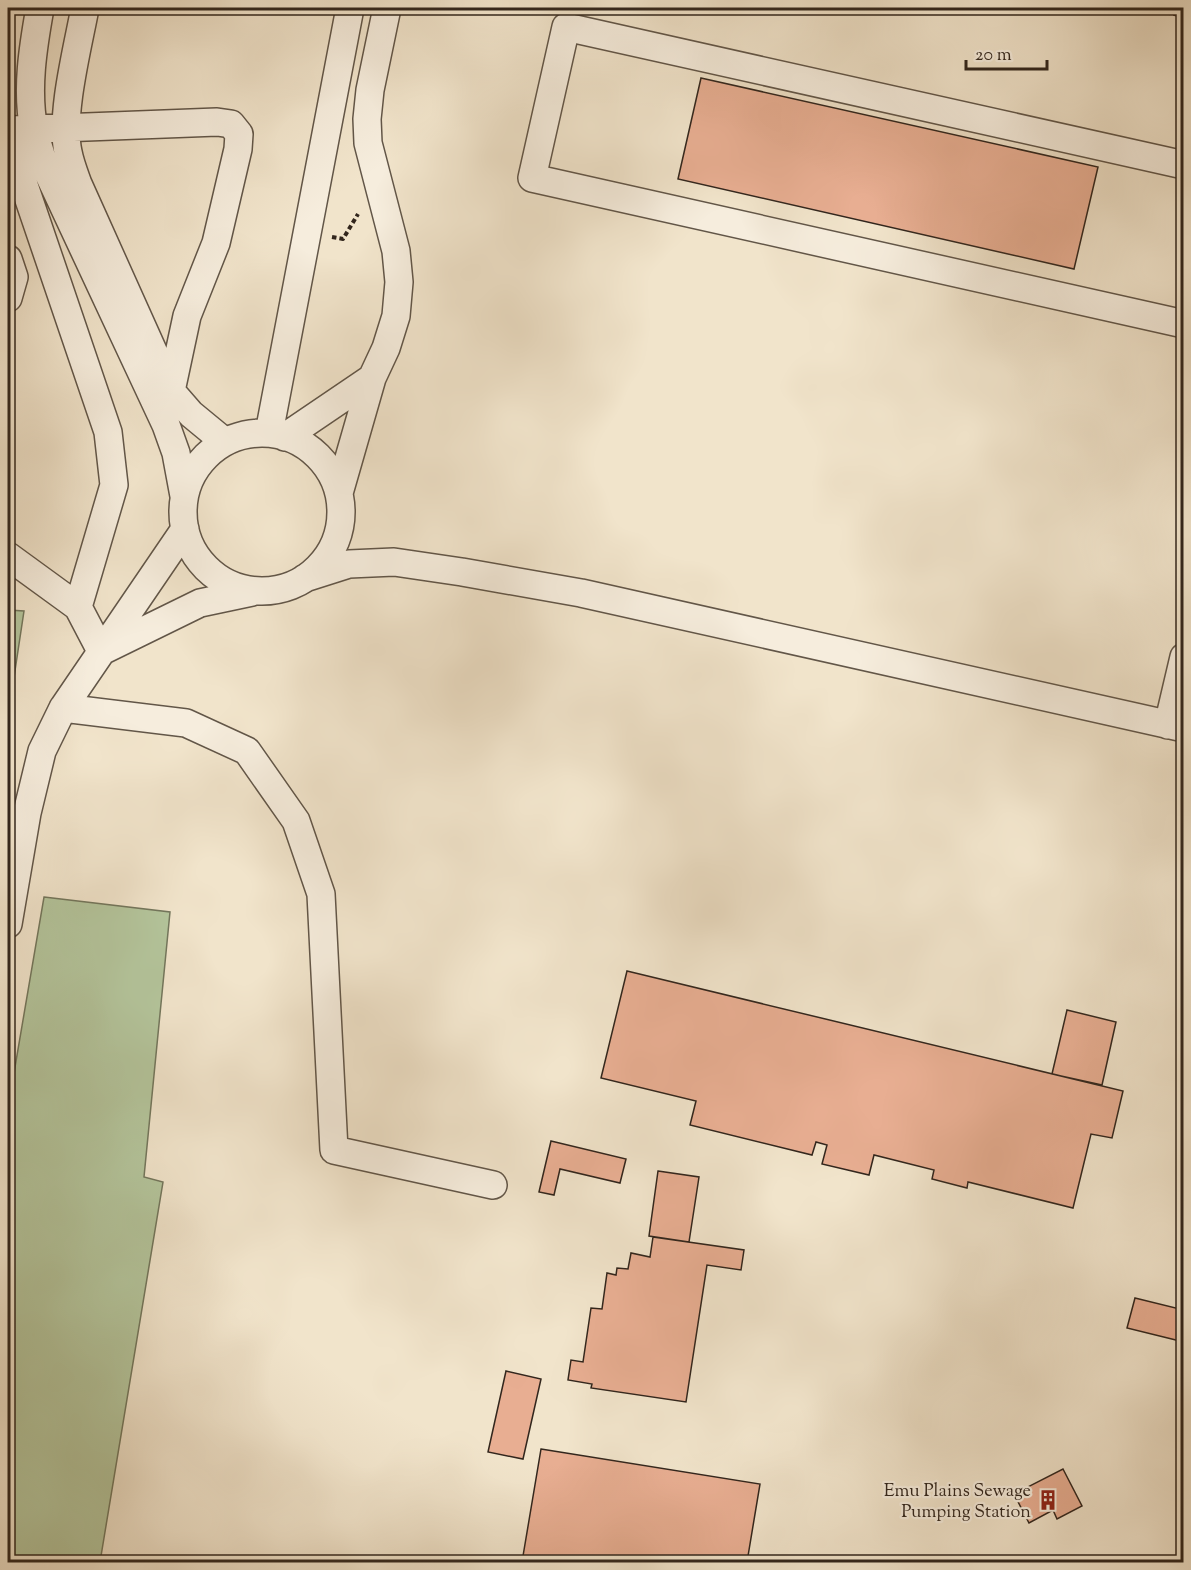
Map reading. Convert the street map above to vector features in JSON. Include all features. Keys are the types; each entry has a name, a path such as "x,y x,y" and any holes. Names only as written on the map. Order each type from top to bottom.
{"street":[{"path":"21,130 31,96 33,54 40,8"},
{"path":"85,8 71,85 67,128 68,151 78,184 171,391 191,414 225,442"},
{"path":"277,435 350,8"},
{"path":"339,493 372,378 387,348 396,316 399,282 396,251 368,143 367,119 370,90 387,8"},
{"path":"1184,165 566,27 532,178 1184,324"},
{"path":"21,130 217,122 231,124 239,134 238,149 216,243 187,315 171,391"},
{"path":"21,130 43,162 166,425 176,453 184,496 185,529 190,545 210,572 224,582 257,591"},
{"path":"8,138 108,432 114,485 78,607"},
{"path":"8,259 14,277 8,298"},
{"path":"277,435 372,378"},
{"path":"184,496 195,470 213,449 225,442 239,436 277,435 300,442 314,452 333,477 339,493 341,509 336,540 328,555 305,578"},
{"path":"8,924 27,813 42,751 63,708 185,529"},
{"path":"8,556 78,607 101,651"},
{"path":"101,651 200,603 290,586 305,578 349,564 394,562 581,593 1176,726 1184,657"},
{"path":"63,708 186,723 247,751 296,821 321,894 334,1150 492,1185"}],"path":[{"path":"1144,8 1184,16"},
{"path":"325,236 343,239 359,213"}],"green space":[{"path":"8,610 24,611 8,717"},
{"path":"44,897 170,912 144,1177 163,1182 100,1562 8,1562 8,1108"}],"building":[{"path":"701,78 1098,167 1074,269 678,179"},
{"path":"627,971 1123,1091 1112,1138 1091,1134 1073,1208 968,1182 967,1188 932,1179 934,1170 874,1155 869,1175 822,1164 827,1145 816,1142 812,1155 690,1125 696,1101 601,1078"},
{"path":"1067,1010 1116,1022 1102,1085 1052,1074"},
{"path":"551,1141 626,1159 620,1183 560,1169 554,1195 539,1192"},
{"path":"658,1171 699,1177 689,1242 649,1236"},
{"path":"653,1237 744,1250 741,1270 707,1265 686,1402 591,1388 592,1384 568,1380 571,1360 583,1362 591,1308 602,1309 607,1273 616,1275 617,1268 628,1269 631,1253 650,1257"},
{"path":"1135,1298 1184,1310 1184,1342 1127,1328"},
{"path":"506,1371 541,1379 523,1459 488,1452"},
{"path":"541,1449 760,1484 747,1562 522,1562"},
{"name":"Emu Plains Sewage Pumping Station","path":"1063,1469 1082,1506 1057,1519 1053,1510 1029,1523 1014,1494"}],"place":[{"name":"Emu Plains Sewage Pumping Station","path":"1048,1500"}]}
